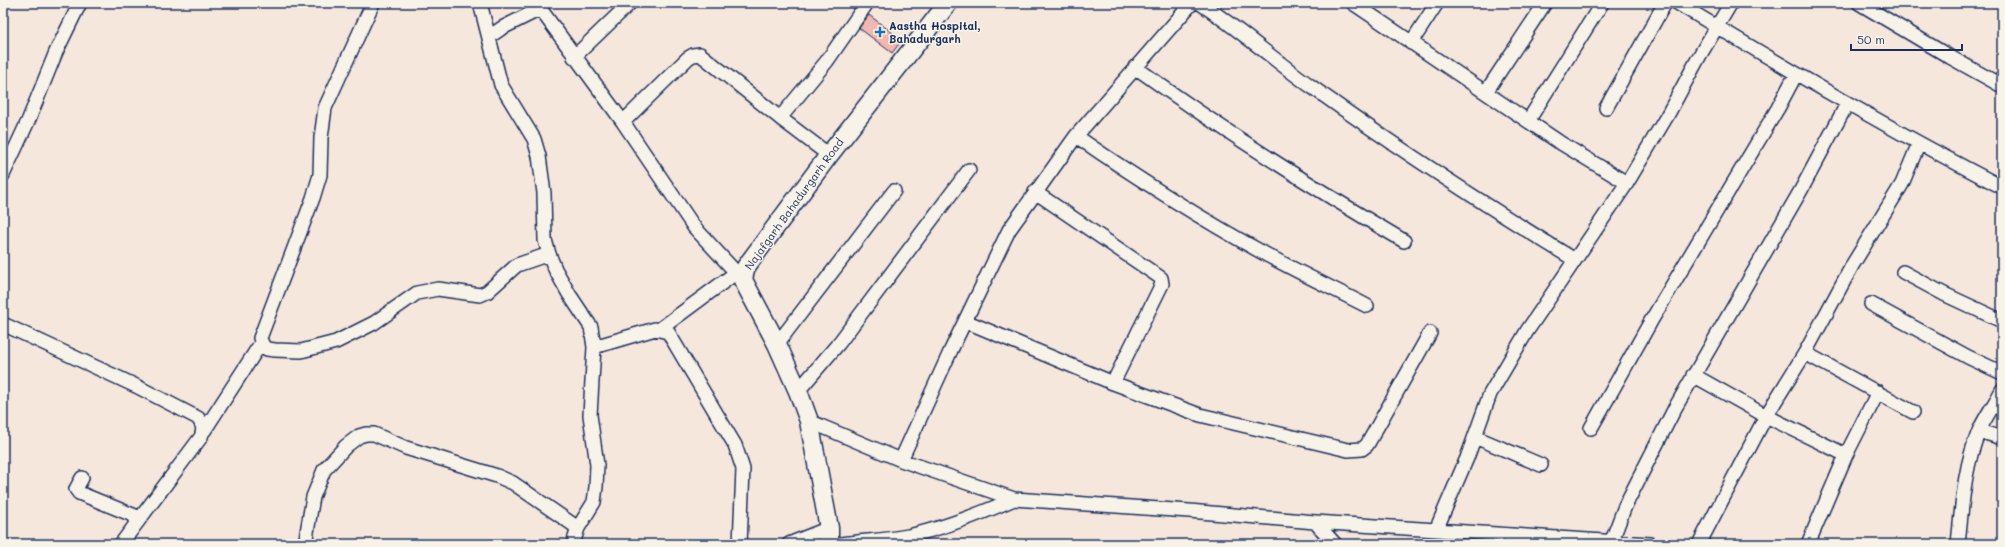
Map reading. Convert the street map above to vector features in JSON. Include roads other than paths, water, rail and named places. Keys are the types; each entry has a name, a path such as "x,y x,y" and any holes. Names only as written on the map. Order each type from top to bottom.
{"street":[{"path":"3,175 29,119 56,52 80,3"},
{"path":"121,544 201,437 204,430 261,342 260,338 314,198 320,175 321,138 325,108 373,3"},
{"path":"480,3 501,85 534,139 539,156 544,192 545,240 549,254 555,269 569,294 588,322 594,347 590,415 597,465 596,487 594,502 578,528 573,544"},
{"path":"574,57 630,3"},
{"path":"780,118 827,61 868,3"},
{"path":"901,460 1004,240 1035,192 1076,136 1192,3"},
{"path":"1200,3 1311,86 1361,121 1469,194 1575,260"},
{"path":"1353,3 1411,44 1528,121 1627,183"},
{"path":"1411,44 1437,3"},
{"path":"1486,92 1545,3"},
{"path":"1528,121 1602,3"},
{"path":"1606,108 1665,3"},
{"path":"1677,3 1847,104 2002,188"},
{"path":"1436,530 1475,437 1488,399 1498,379 1527,330 1627,183 1667,116 1716,26 1731,3"},
{"path":"1859,3 2002,86"},
{"name":"Najafgarh Bahadurgarh Road","path":"829,536 808,422 798,391 776,344 740,276 943,5"},
{"path":"489,37 538,6 574,57 624,122 694,227 740,276 660,329"},
{"path":"624,122 688,58 693,55 700,54 780,118 830,154"},
{"path":"1135,68 1321,192 1404,241"},
{"path":"1591,428 1651,321 1778,108 1796,74"},
{"path":"1611,543 1625,506 1694,375 1801,190 1847,104"},
{"path":"1076,136 1142,182 1268,256 1367,306"},
{"path":"1699,544 1766,416 1805,353 1853,264 1902,184 1919,144"},
{"path":"798,391 839,343 969,170"},
{"path":"776,344 894,191"},
{"path":"1035,192 1161,278 1162,284 1159,291 1113,383"},
{"path":"261,342 267,349 301,351 336,342 374,323 417,293 438,289 480,295 487,292 517,265 549,254"},
{"path":"1902,272 1944,294 2002,321"},
{"path":"1871,304 1968,358 2002,373"},
{"path":"965,321 1113,383 1200,415 1348,450 1362,449 1367,444 1430,333"},
{"path":"3,324 136,386 198,418 204,430"},
{"path":"594,347 655,329 668,332 735,444 740,456 743,469 740,544"},
{"path":"1805,353 1913,412"},
{"path":"1694,375 1766,416 1846,455"},
{"path":"1958,544 1966,474 1980,431 2002,390"},
{"path":"1808,544 1846,455 1878,392"},
{"path":"808,422 901,460 1014,499 1436,530 1513,540 1650,544"},
{"path":"1980,431 2002,438"},
{"path":"305,544 313,498 324,470 346,446 359,436 366,434 374,434 406,448 490,474 513,483 578,528"},
{"path":"1475,437 1541,465"},
{"path":"82,478 76,489 79,493 140,518"},
{"path":"841,544 908,540 966,519 1014,499"},
{"path":"1315,522 1335,544"},
{"path":"789,544 829,536"}],"place":[{"name":"Aastha Hospital, Bahadurgarh","path":"880,32"}]}
